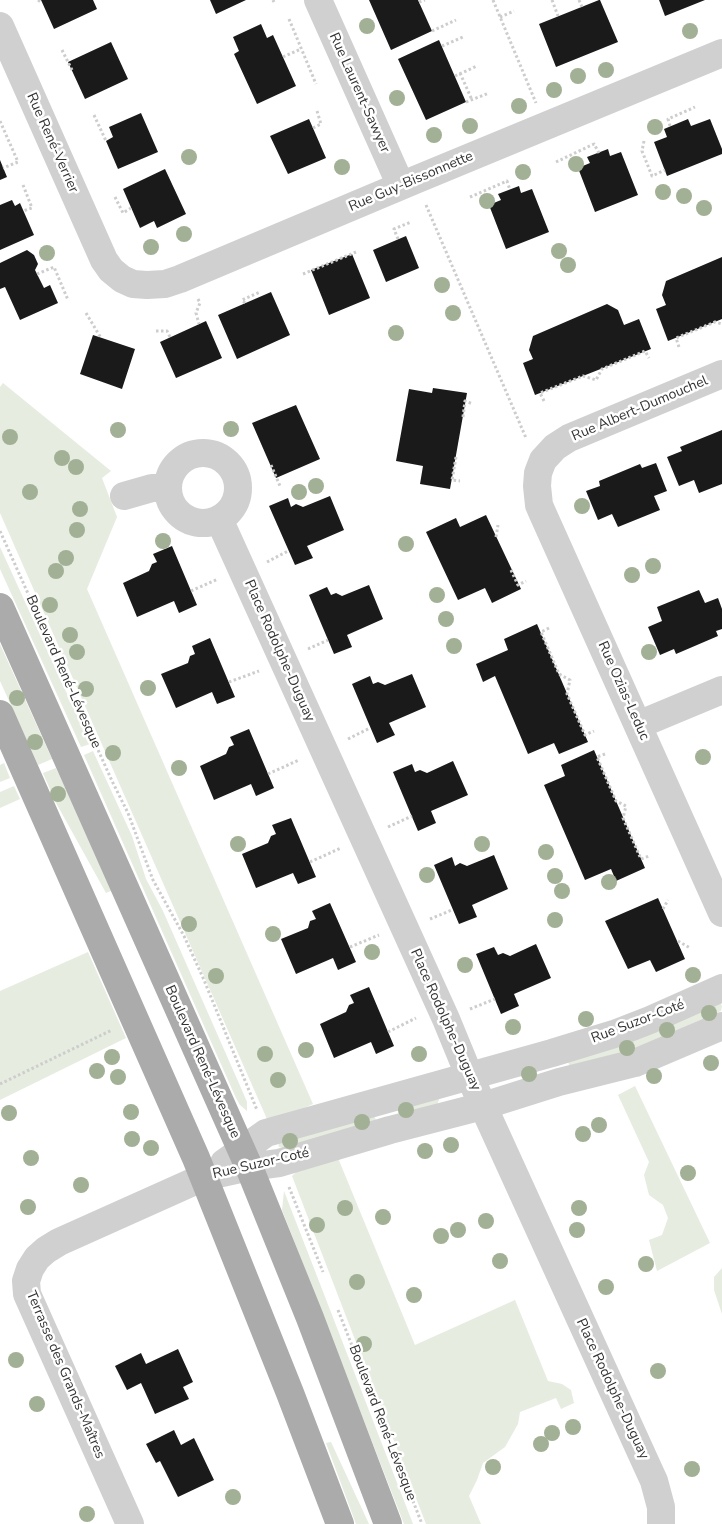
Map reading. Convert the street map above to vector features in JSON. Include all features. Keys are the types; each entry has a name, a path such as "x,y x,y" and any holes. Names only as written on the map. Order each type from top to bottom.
{"main road":[{"name":"Boulevard René-Lévesque","path":"0,607 245,1159 313,1328 388,1524"},
{"path":"0,714 204,1177 340,1524"}],"street":[{"name":"Rue Laurent-Sawyer","path":"318,0 412,192"},
{"name":"Rue René-Verrier","path":"0,26 104,260"},
{"name":"Rue Guy-Bissonnette","path":"104,260 111,270 133,284 165,284 412,192 722,53"},
{"name":"Rue Albert-Dumouchel","path":"534,456 548,454 569,438 722,374"},
{"path":"206,453 217,456 233,470 238,492 235,503 219,519 209,523 198,523 188,520 172,506 168,496 168,488 170,475 176,465 184,458 206,453"},
{"name":"Rue Ozias-Leduc","path":"534,456 539,505 722,913"},
{"path":"124,496 152,488 168,488"},
{"name":"Place Rodolphe-Duguay","path":"219,519 654,1481 661,1507 661,1524"},
{"path":"638,725 722,690"},
{"name":"Rue Suzor-Coté","path":"204,1177 245,1159 266,1133 614,1034 722,988"},
{"name":"Rue Suzor-Coté","path":"245,1159 279,1162 483,1106 559,1082 635,1063 722,1026"},
{"path":"552,1053 559,1082"},
{"path":"381,1100 390,1130"},
{"name":"Terrasse des Grands-Maîtres","path":"130,1524 27,1294 26,1281 30,1269 37,1258 46,1250 204,1177"}],"path":[{"path":"419,2 426,0"},
{"path":"493,0 538,108"},
{"path":"552,0 558,16"},
{"path":"579,0 582,7"},
{"path":"500,17 514,11"},
{"path":"289,20 316,84"},
{"path":"432,31 456,20"},
{"path":"442,46 463,36"},
{"path":"283,57 301,49"},
{"path":"62,50 72,70"},
{"path":"455,76 477,66"},
{"path":"460,73 472,100"},
{"path":"466,102 489,93"},
{"path":"670,126 668,119 694,107"},
{"path":"313,128 321,124 317,111"},
{"path":"94,115 106,141"},
{"path":"0,121 18,162 4,168"},
{"path":"644,141 642,151 652,176 665,170"},
{"path":"556,162 594,144 599,153"},
{"path":"470,197 507,181 510,190"},
{"path":"23,185 32,208 23,211"},
{"path":"412,192 534,456"},
{"path":"115,197 123,213 131,208"},
{"path":"398,239 394,229 411,222"},
{"path":"303,274 356,252"},
{"path":"37,274 54,267 68,300"},
{"path":"245,303 242,300 260,292"},
{"path":"86,313 101,338"},
{"path":"679,347 676,338 715,322 722,324"},
{"path":"156,331 167,331 170,337"},
{"path":"544,401 540,393 583,376 596,380 602,368 645,351 649,358"},
{"path":"463,417 465,402 473,404"},
{"path":"456,457 452,480 460,482"},
{"path":"271,466 280,486"},
{"path":"496,537 498,526"},
{"name":"Boulevard René-Lévesque","path":"0,531 128,813 153,880 184,936 204,980 259,1115"},
{"path":"511,570 518,585 526,581"},
{"path":"549,628 541,632 559,674 570,680 567,694 585,735 594,730"},
{"path":"606,754 597,757 616,801 626,806 623,818 641,859 649,856"},
{"path":"310,862 364,838"},
{"path":"663,910 668,900"},
{"path":"350,948 403,924"},
{"path":"678,941 690,948"},
{"path":"388,1032 440,1007"},
{"path":"0,1084 120,1026"},
{"path":"287,1183 324,1275"},
{"name":"Boulevard René-Lévesque","path":"335,1303 422,1524"}],"shaded area":[{"path":"3,383 111,471 102,478 117,517 87,589 313,1104 300,1110 267,1119 0,513 0,387"},
{"path":"0,547 90,744 81,747 0,569"},
{"path":"0,644 52,759 38,765 0,681"},
{"path":"93,751 132,836 146,879 163,911 247,1102 247,1111 236,1098 84,755"},
{"path":"4,763 10,778 0,782 0,765"},
{"path":"56,768 113,890 106,893 55,801 43,773"},
{"path":"14,786 20,799 0,808 0,792"},
{"path":"88,952 126,1038 0,1100 0,991"},
{"path":"721,1004 721,1011 626,1052 569,1065 568,1061"},
{"path":"635,1086 710,1243 657,1271 649,1240 662,1235 668,1218 663,1205 649,1195 644,1175 649,1162 618,1095"},
{"path":"438,1098 437,1105 399,1114 397,1109"},
{"path":"374,1116 376,1120 372,1123 285,1148 279,1147 278,1142"},
{"path":"338,1158 415,1345 515,1300 548,1381 562,1384 571,1390 574,1403 561,1409 556,1398 520,1412 518,1424 505,1447 483,1463 469,1496 481,1524 426,1524 292,1176 298,1170"},
{"path":"284,1191 413,1524 404,1524 282,1210"},
{"path":"722,1268 722,1314 714,1290 714,1277"},
{"path":"331,1442 369,1524 356,1524 326,1443"}],"building":[{"path":"41,0 93,0 97,9 54,29"},
{"path":"210,0 246,0 216,14"},
{"path":"369,0 418,0 432,31 391,50"},
{"path":"600,0 618,42 556,67 539,24"},
{"path":"659,0 705,0 665,16"},
{"path":"261,24 267,38 273,35 296,86 257,104 234,54 239,51 233,37"},
{"path":"439,40 466,102 426,120 398,59"},
{"path":"111,42 128,79 85,99 68,62"},
{"path":"141,113 158,152 118,169 106,141 113,137 109,127"},
{"path":"309,119 326,158 288,174 270,136"},
{"path":"688,119 691,126 710,119 722,149 722,154 667,176 654,142 667,137 664,129"},
{"path":"608,149 610,156 621,152 638,195 595,212 578,168 590,163 587,157"},
{"path":"0,160 7,177 0,180"},
{"path":"165,169 186,214 157,228 154,221 140,228 123,189"},
{"path":"519,186 521,193 532,189 549,232 506,249 489,205 501,200 498,194"},
{"path":"12,200 15,206 20,203 34,235 0,250 0,205"},
{"path":"406,236 419,268 386,282 373,250"},
{"path":"27,250 34,255 38,264 35,270 44,288 50,285 58,303 20,320 5,287 0,289 0,263"},
{"path":"352,254 370,298 329,315 311,270"},
{"path":"722,257 722,319 668,341 656,309 666,305 662,295 666,281"},
{"path":"271,292 290,335 237,359 218,315"},
{"path":"607,304 618,310 624,325 639,319 651,349 535,395 523,363 533,359 529,350 533,336"},
{"path":"206,321 222,358 176,378 160,342"},
{"path":"93,335 135,349 122,389 80,374"},
{"path":"433,388 467,393 450,489 420,484 423,466 396,461 409,389 432,393"},
{"path":"296,405 320,459 276,478 252,423"},
{"path":"722,430 722,484 699,493 694,480 679,486 667,457 682,451 680,447"},
{"path":"656,463 667,491 654,496 660,510 618,527 612,514 598,520 586,491 600,486 599,481 640,464 642,468"},
{"path":"330,496 344,530 307,546 313,558 295,565 269,506 288,498 291,507 296,504 303,507"},
{"path":"486,515 521,589 492,603 485,588 458,600 426,532 456,518 460,527"},
{"path":"172,546 197,605 179,613 174,601 137,617 123,583 149,571 152,564 157,562 153,554"},
{"path":"369,585 383,619 347,635 352,647 334,654 309,595 327,587 331,595 336,593 342,596"},
{"path":"699,590 705,603 718,598 722,609 722,629 716,631 718,636 676,654 674,649 660,655 648,627 662,621 657,607"},
{"path":"537,624 588,742 559,754 554,743 528,754 495,676 483,682 476,664 508,650 504,639"},
{"path":"210,638 235,697 217,704 212,692 176,708 161,674 188,663 190,656 195,654 192,646"},
{"path":"412,674 426,707 389,723 395,735 377,743 352,684 370,676 373,684 378,682 385,685"},
{"path":"249,729 274,788 256,796 251,784 214,800 200,766 226,754 229,747 234,745 230,737"},
{"path":"594,750 645,868 616,881 611,869 585,880 544,785 565,776 561,765"},
{"path":"453,761 468,795 431,811 436,823 418,831 393,772 412,764 415,772 420,770 427,773"},
{"path":"291,818 316,877 298,884 293,873 256,888 242,854 268,843 271,836 276,834 272,825"},
{"path":"494,855 508,889 472,905 477,917 459,924 434,865 452,857 455,866 460,863 467,866"},
{"path":"658,898 685,959 656,972 650,960 628,969 605,921"},
{"path":"330,903 356,962 338,970 333,958 296,974 281,939 308,928 310,921 316,919 312,911"},
{"path":"536,944 551,978 514,994 519,1006 501,1014 476,954 494,947 498,955 503,953 510,956"},
{"path":"369,987 394,1046 376,1054 371,1042 334,1058 320,1024 346,1012 349,1005 354,1003 350,995"},
{"path":"178,1349 193,1382 183,1387 189,1399 155,1414 141,1383 127,1390 115,1366 141,1353 146,1364"},
{"path":"174,1430 181,1445 194,1438 214,1480 178,1497 160,1461 156,1463 146,1444"}]}
